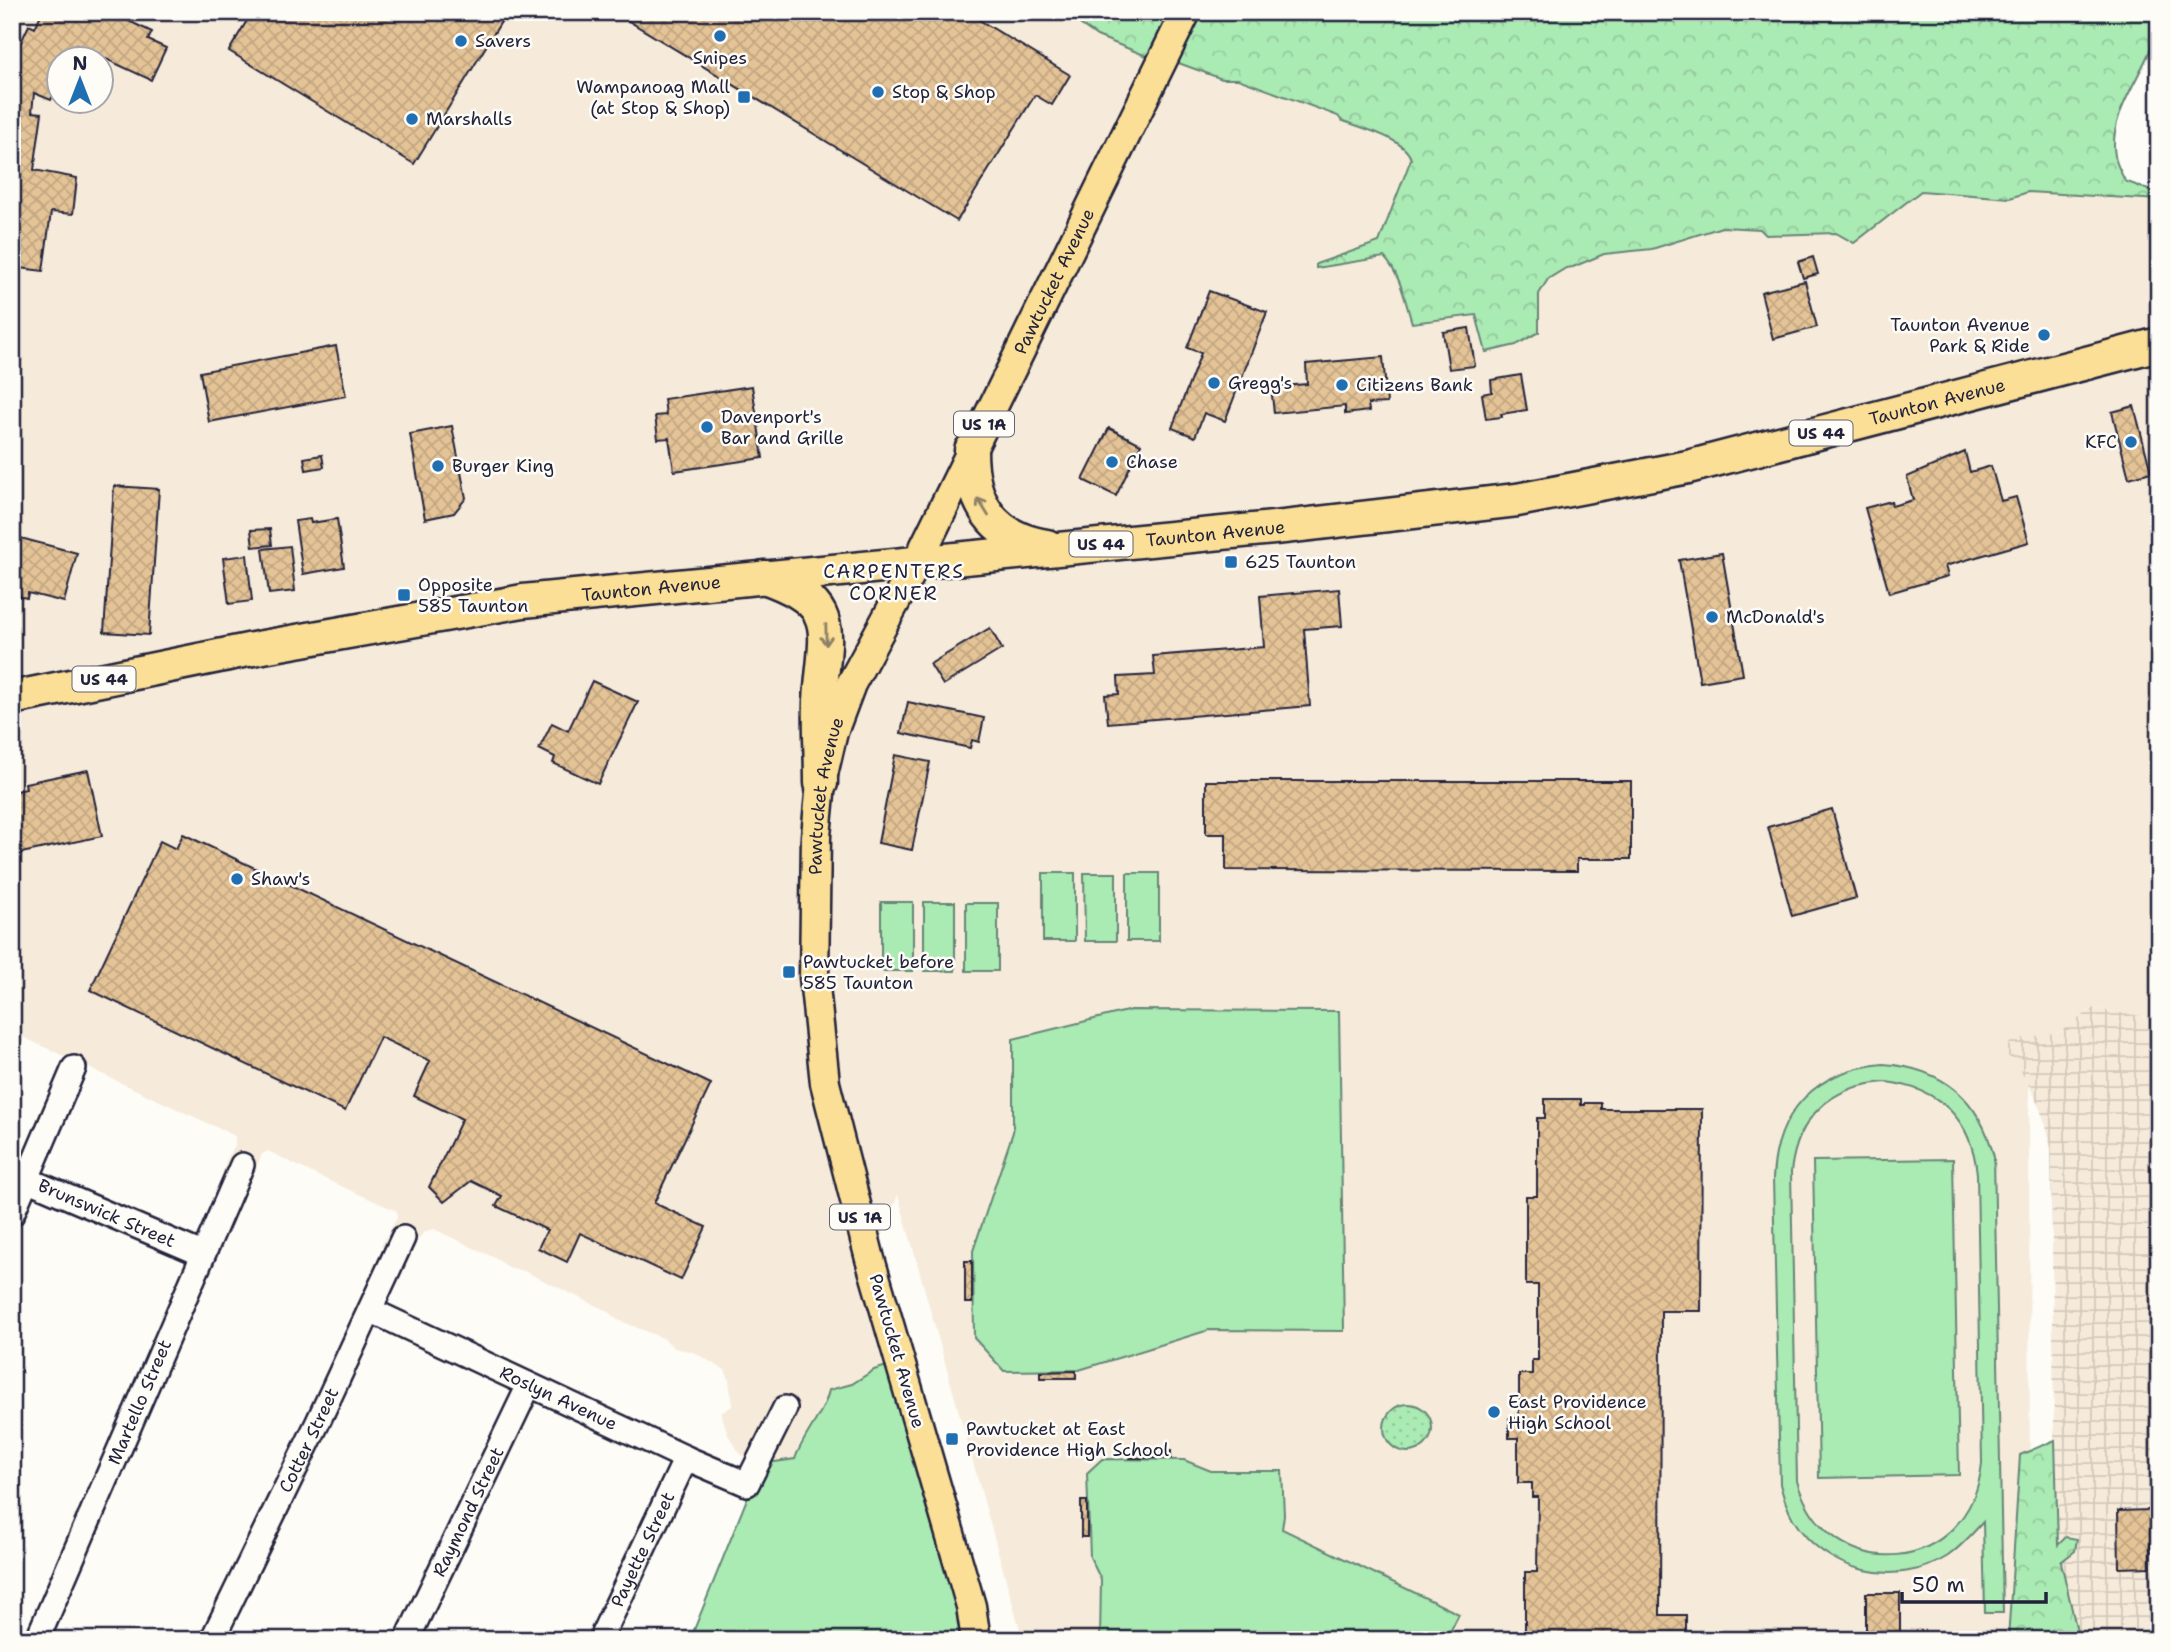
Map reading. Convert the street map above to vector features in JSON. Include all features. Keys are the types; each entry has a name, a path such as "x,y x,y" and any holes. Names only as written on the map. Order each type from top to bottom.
{"highway":[{"name":"Taunton Avenue","path":"12,698 263,647 493,605 1284,527 1480,505 1585,488 1746,452 2159,344"},
{"path":"971,450 972,476 977,498 990,518 1017,537 1037,545 1062,548"},
{"path":"763,577 792,587 803,594 814,603 825,623 827,636 820,702 821,783"}],"main road":[{"name":"Pawtucket Avenue","path":"976,1640 971,1606 870,1259 825,1083 814,978 815,865 821,783 833,733 851,684 917,562 1186,12"}],"street":[{"path":"12,1214 20,1176 74,1068"},
{"name":"Martello Street","path":"37,1640 242,1166"},
{"name":"Brunswick Street","path":"20,1176 202,1254"},
{"name":"Cotter Street","path":"212,1640 317,1424 403,1237"},
{"name":"Roslyn Avenue","path":"370,1310 747,1484 785,1408"},
{"name":"Raymond Street","path":"407,1640 529,1385"},
{"name":"Payette Street","path":"600,1640 686,1458"}],"shaded area":[{"path":"12,12 1112,12 1325,113 1338,116 1341,120 1399,143 1409,150 2010,198 2028,192 2159,200 2159,1019 2093,1008 2060,1032 2029,1038 2030,1640 1040,1640 1020,1630 898,1195 877,1245 907,1360 874,1370 852,1384 829,1390 827,1400 799,1445 795,1459 754,1463 741,1455 728,1435 721,1413 732,1406 725,1370 693,1352 674,1348 665,1339 618,1320 607,1311 524,1271 508,1267 434,1229 426,1231 418,1239 409,1256 402,1255 397,1249 381,1246 397,1218 397,1211 268,1151 262,1154 250,1182 241,1180 232,1173 223,1172 235,1145 235,1136 12,1032"},
{"path":"2093,1008 2159,1019 2159,1640 2079,1640 2061,1562 2070,1556 2057,1546 2055,1530 2051,1148 2046,1125 2035,1097 2021,1071 2004,1051 2012,1040 2060,1032"}],"green space":[{"path":"1063,12 2159,12 2151,48 2125,101 2114,137 2116,159 2125,181 2159,194 2159,200 2028,192 2010,198 1921,191 1854,243 1836,233 1766,235 1760,229 1722,227 1652,249 1604,254 1566,268 1548,279 1539,294 1539,332 1516,345 1486,352 1476,315 1412,323 1398,280 1384,257 1316,268 1316,264 1379,242 1411,159 1400,145 1341,120 1338,116 1238,79 1222,79 1165,58 1149,57 1097,36"},
{"path":"1043,873 1075,873 1075,941 1043,941"},
{"path":"1084,873 1116,873 1116,941 1085,941"},
{"path":"1127,873 1159,873 1159,941 1127,941"},
{"path":"881,902 913,902 913,971 881,971"},
{"path":"924,902 955,902 955,971 924,971"},
{"path":"966,903 998,903 998,971 966,971"},
{"path":"1131,1010 1339,1011 1344,1331 1209,1330 1079,1370 1004,1371 974,1338 973,1251 1013,1132 1013,1039"},
{"path":"1883,1064 1904,1067 1941,1080 1969,1103 1988,1137 1994,1157 2003,1613 1985,1613 1983,1522 1948,1556 1928,1566 1907,1572 1863,1570 1842,1563 1823,1552 1806,1537 1793,1519 1781,1488 1773,1178 1776,1154 1791,1114 1804,1098 1838,1075","holes":["1886,1082 1922,1091 1950,1110 1960,1123 1974,1155 1977,1174 1982,1463 1972,1501 1953,1529 1927,1547 1897,1555 1866,1553 1838,1540 1814,1516 1797,1481 1791,1172 1795,1152 1809,1120 1833,1097 1866,1084"]},
{"path":"1953,1159 1959,1475 1819,1478 1813,1161"},
{"path":"907,1360 978,1640 690,1640 761,1464 795,1459 823,1408 829,1390 852,1384 874,1370"},
{"path":"1408,1404 1425,1411 1432,1428 1425,1445 1408,1452 1391,1445 1384,1428 1391,1411"},
{"path":"2055,1440 2058,1545 2066,1537 2077,1539 2075,1551 2061,1562 2079,1640 2008,1640 2020,1455"},
{"path":"1102,1459 1184,1460 1211,1471 1282,1471 1282,1529 1459,1614 1446,1640 1100,1640 1101,1580 1090,1557 1087,1473"}],"building":[{"path":"42,12 110,12 152,32 148,40 166,48 151,80 116,64 116,46 46,46 46,98 34,93 32,112 42,113 34,170 77,178 73,214 51,212 43,271 12,267 12,110 16,85 12,83 12,61 29,25 35,28"},
{"path":"252,12 507,12 414,164 229,51"},
{"path":"614,12 966,12 1070,75 1052,105 1035,95 957,221"},
{"path":"1813,257 1818,274 1803,278 1798,262"},
{"path":"1805,281 1817,327 1773,339 1761,292"},
{"name":"Gregg's","path":"1209,291 1267,312 1225,421 1204,413 1195,437 1172,428 1201,353 1187,348"},
{"path":"1469,328 1475,366 1449,369 1443,332"},
{"path":"336,346 346,396 209,422 200,372"},
{"name":"Citizens Bank","path":"1383,357 1387,403 1368,404 1369,411 1345,414 1345,406 1274,413 1271,387 1307,384 1306,364"},
{"path":"1521,375 1527,410 1486,419 1482,394 1492,392 1491,380"},
{"name":"Davenport's Bar and Grille","path":"752,386 763,458 674,471 669,438 658,439 655,416 666,415 664,399"},
{"name":"KFC","path":"2134,406 2151,472 2129,478 2112,412"},
{"name":"Burger King","path":"452,426 466,498 454,513 425,519 410,434"},
{"name":"Chase","path":"1109,428 1141,444 1116,496 1083,480"},
{"path":"1965,452 1970,472 1991,466 2001,501 2016,497 2029,542 1945,566 1948,576 1889,593 1865,508 1891,501 1892,506 1913,500 1907,477"},
{"path":"322,455 324,467 306,470 304,458"},
{"path":"114,486 159,489 149,635 104,632"},
{"path":"310,519 311,523 337,519 344,567 303,574 295,521"},
{"path":"270,529 272,545 253,547 251,530"},
{"path":"13,536 77,553 64,602 28,593 27,598 12,595"},
{"path":"290,546 295,591 269,594 263,549"},
{"name":"McDonald's","path":"1722,553 1743,675 1700,682 1679,560"},
{"path":"247,555 252,601 229,604 223,558"},
{"path":"1339,589 1342,626 1304,629 1310,706 1108,723 1105,695 1119,694 1118,677 1155,675 1153,656 1264,647 1260,596"},
{"path":"990,628 1002,649 943,685 930,664"},
{"path":"592,681 638,702 598,784 553,763 555,757 539,749 552,723 568,731"},
{"path":"908,702 984,718 979,742 972,740 970,748 901,733"},
{"path":"895,755 930,762 912,850 878,843"},
{"path":"88,770 102,836 12,855 12,792 26,789 25,783"},
{"path":"1206,781 1631,781 1631,859 1577,859 1577,871 1226,870 1226,834 1206,834"},
{"path":"1832,809 1856,898 1792,916 1768,827"},
{"path":"183,834 711,1084 654,1203 706,1227 681,1280 580,1233 567,1262 538,1248 547,1230 496,1206 502,1196 471,1181 444,1202 429,1187 462,1119 414,1096 430,1061 380,1037 345,1111 90,990 160,841 176,849"},
{"name":"East Providence High School","path":"1545,1099 1581,1099 1581,1105 1601,1103 1601,1109 1702,1109 1701,1311 1661,1311 1660,1615 1686,1615 1686,1640 1525,1640 1525,1572 1537,1572 1538,1497 1532,1497 1532,1483 1518,1483 1518,1438 1509,1438 1509,1418 1519,1418 1519,1374 1532,1374 1532,1360 1538,1360 1538,1285 1526,1285 1526,1196 1537,1196 1537,1118 1545,1118"},
{"path":"965,1261 972,1261 972,1303 965,1303"},
{"path":"1076,1371 1076,1378 1040,1378 1040,1372"},
{"path":"1171,1451 1171,1458 1130,1458 1130,1452"},
{"path":"1081,1501 1087,1501 1087,1537 1081,1537"},
{"path":"2150,1510 2151,1567 2119,1568 2118,1511"},
{"path":"1866,1593 1900,1593 1900,1640 1866,1640"}],"place":[{"name":"Snipes","path":"720,36"},
{"name":"Savers","path":"461,41"},
{"name":"Stop & Shop","path":"878,92"},
{"name":"Wampanoag Mall (at Stop & Shop)","path":"744,97"},
{"name":"Marshalls","path":"412,119"},
{"name":"Taunton Avenue Park & Ride","path":"2044,335"},
{"name":"Gregg's","path":"1214,383"},
{"name":"Citizens Bank","path":"1342,385"},
{"name":"Davenport's Bar and Grille","path":"707,427"},
{"name":"KFC","path":"2131,442"},
{"name":"Chase","path":"1112,462"},
{"name":"Burger King","path":"438,466"},
{"name":"625 Taunton","path":"1231,562"},
{"name":"Opposite 585 Taunton","path":"404,595"},
{"name":"McDonald's","path":"1712,617"},
{"name":"Shaw's","path":"237,879"},
{"name":"Pawtucket before 585 Taunton","path":"789,972"},
{"name":"East Providence High School","path":"1494,1412"},
{"name":"Pawtucket at East Providence High School","path":"952,1439"}],"district":[{"name":"CARPENTERS CORNER","path":"894,582"}]}
